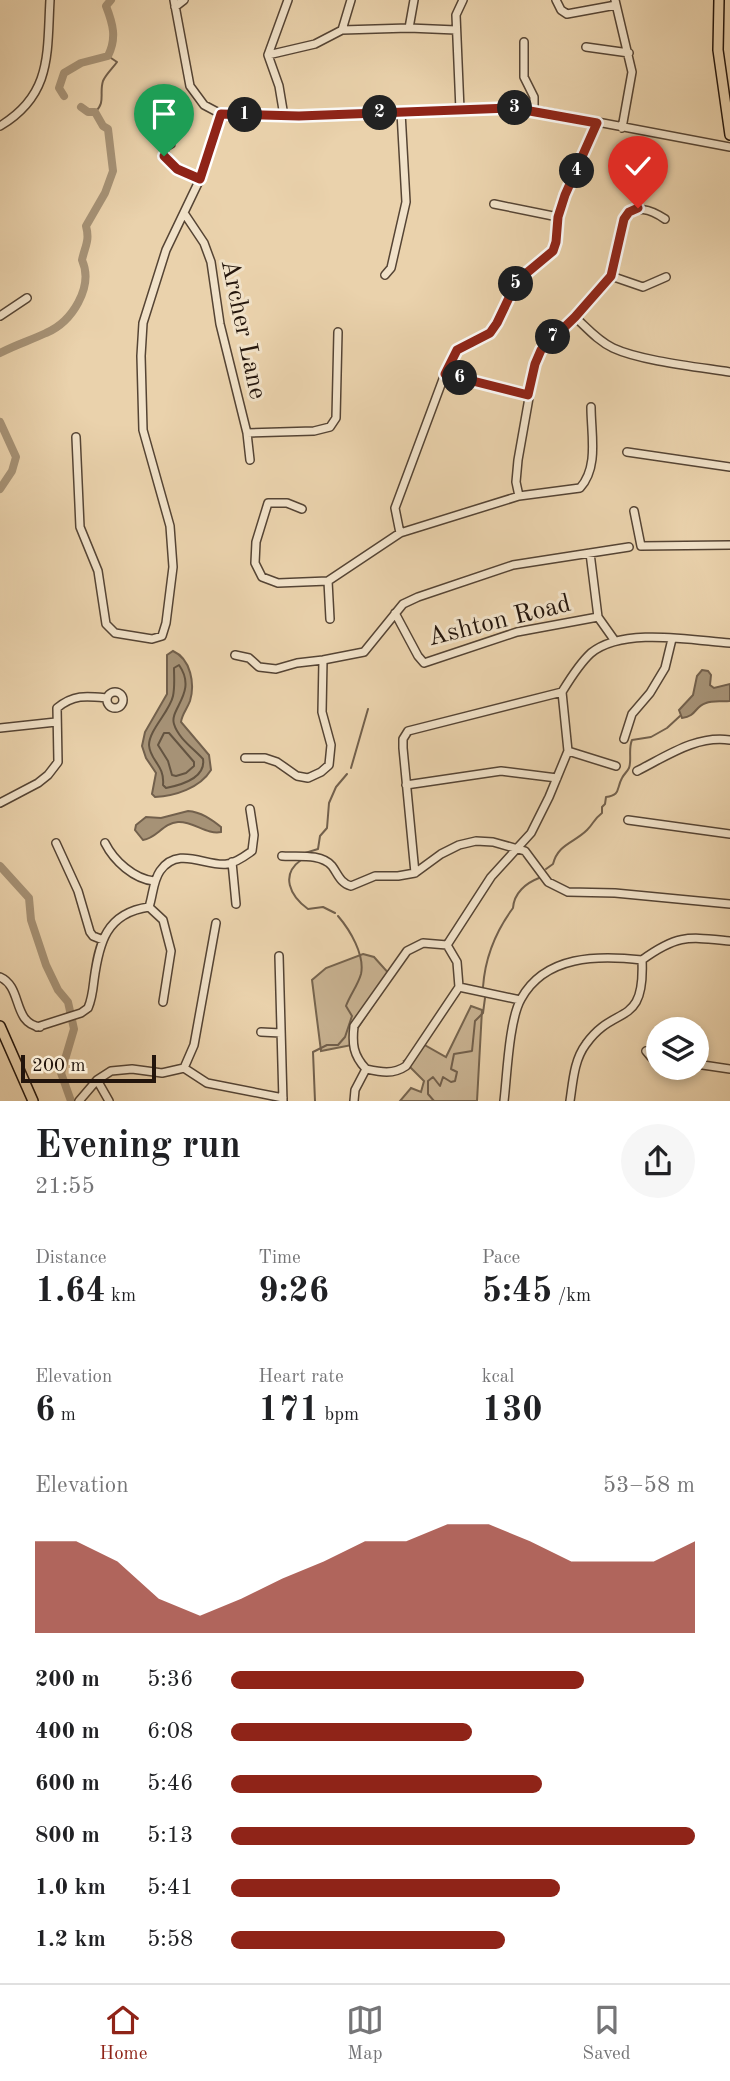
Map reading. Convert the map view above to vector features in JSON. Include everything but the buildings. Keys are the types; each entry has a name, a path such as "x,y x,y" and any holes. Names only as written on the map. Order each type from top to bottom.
{"main road":[{"path":"719,0 718,50 730,135"},
{"path":"0,1026 33,1101"}],"street":[{"path":"0,126 16,116 31,100 43,80 47,61 50,0"},
{"path":"184,0 174,3 190,86 204,105 221,114 284,116 513,108 730,147"},
{"path":"284,116 279,86 268,55 288,0"},
{"path":"342,30 351,0"},
{"path":"409,28 414,0"},
{"path":"460,110 456,15 463,0"},
{"path":"556,0 561,10 567,14 616,3 632,72 622,128"},
{"path":"268,55 315,44 342,30 456,30"},
{"path":"524,42 524,77 534,97 534,110"},
{"path":"586,47 629,54"},
{"path":"385,275 391,268 406,202 401,113"},
{"path":"76,437 80,527 98,571 106,624 115,633 152,639 162,636 166,623 172,555 170,526 143,430 143,323 166,250 200,179 221,114"},
{"path":"400,533 395,508 445,374 457,350 490,333 517,281 553,251 558,217 565,195 597,123"},
{"path":"164,148 164,156 171,163 200,179"},
{"path":"494,204 558,217"},
{"path":"519,496 516,482 517,460 528,395 541,350 611,276 624,219 629,212 638,208 654,211 665,219"},
{"name":"Archer Lane","path":"184,214 204,243 211,262 220,324 247,433 250,460"},
{"path":"611,276 643,287 666,277"},
{"path":"0,316 27,298"},
{"path":"575,317 596,337 613,348 631,354 730,372"},
{"path":"247,433 318,431 330,427 336,418 338,332"},
{"path":"445,374 528,395"},
{"path":"302,509 288,503 268,503 256,542 255,563 262,577 278,583 328,581 400,533 519,496 580,488 589,478 592,467 591,407"},
{"path":"628,452 730,467"},
{"path":"634,511 642,546 730,545"},
{"path":"235,655 249,658 259,667 276,669 364,652 403,604 418,597 513,565 629,547"},
{"path":"590,553 598,617 615,641"},
{"path":"328,581 330,619"},
{"name":"Ashton Road","path":"395,613 424,663 517,632 598,617"},
{"path":"447,945 491,877 531,833 568,751 562,692 592,653 615,641 632,638 730,643"},
{"path":"624,739 636,707 650,693 665,668 672,639"},
{"path":"245,758 265,758 277,762 297,776 307,778 329,765 331,744 323,712 323,660"},
{"path":"415,873 403,748 408,731 562,692"},
{"path":"0,803 38,783 56,766 57,708 79,695 107,698"},
{"path":"0,728 56,722"},
{"path":"637,771 694,742 717,738 730,740"},
{"path":"568,751 616,766"},
{"path":"406,785 501,771 557,778"},
{"path":"149,907 154,881 162,868 174,860 190,858 217,863 232,862 247,855 254,847 250,809"},
{"path":"628,820 730,834"},
{"path":"282,856 324,860 331,865 344,884 351,887 375,876 398,877 415,873 441,854 459,845 476,841 525,851 548,882 568,891 730,904"},
{"path":"56,843 78,891 90,932 103,940"},
{"path":"105,843 118,862 144,879 154,881"},
{"path":"232,862 236,904"},
{"path":"0,977 10,984 25,1020 37,1027 55,1025 59,1020 81,1013 91,1002 98,955 110,927 123,914 149,907"},
{"path":"149,907 163,920 171,951 163,1002"},
{"path":"184,1068 194,1045 216,923"},
{"path":"504,1101 513,1028 520,1000 541,976 573,960 642,960 676,939 730,940"},
{"path":"423,943 447,945 457,962 459,987 406,1066 389,1073 366,1069 355,1055 354,1026 407,951 423,943"},
{"path":"81,1098 97,1080 111,1071 132,1069 155,1074 184,1068 207,1083 283,1100 279,956"},
{"path":"570,1101 575,1066 586,1043 597,1032 630,1011 636,1003 642,984 642,960"},
{"path":"459,987 520,1000"},
{"path":"261,1032 281,1033"},
{"path":"709,1066 730,1069"},
{"path":"354,1101 355,1090 366,1069"},
{"path":"97,1080 109,1101"}],"shaded area":[{"path":"363,954 374,957 392,977 357,1029 357,1044 321,1051 312,980 326,968"},
{"path":"471,1006 482,1010 477,1101 400,1101 411,1088 421,1092 424,1081 404,1061 410,1058 421,1043 446,1057"}],"water":[{"path":"173,651 188,666 192,680 190,701 181,722 209,755 211,770 200,782 186,790 155,797 152,794 156,773 142,746 145,732 167,694 167,655"},
{"path":"702,670 711,675 710,685 714,688 730,684 730,701 706,703 682,718 679,710 693,695 697,676"},
{"path":"188,811 210,819 221,827 221,832 210,832 178,822 143,840 135,830 136,825 146,817 161,818"}],"waterway":[{"path":"64,96 59,88 64,73 81,63 108,56 113,31 106,6 111,0"},
{"path":"95,112 101,101 103,81 117,62 108,56"},
{"path":"0,353 56,328 72,312 83,292 85,270 82,260 87,240 86,226 105,193 113,171 108,129 103,126 95,112 88,112 81,107"},
{"path":"0,422 16,457 12,471 0,489"},
{"path":"351,768 368,709"},
{"path":"546,869 553,864 559,852 587,830 602,813 606,797 616,793 629,768 632,740 651,737 680,716"},
{"path":"302,854 318,849 320,836 327,828 329,803 336,787 347,774"},
{"path":"301,860 289,879 292,892 308,909 323,907 335,913"},
{"path":"0,866 29,898 31,920 46,965 58,990 68,1002 74,1029 61,1073 71,1101"},
{"path":"483,987 492,945 501,926 513,908 518,893 539,878"},
{"path":"315,1101 313,1052 327,1045 338,1045 345,1037 352,1016 346,1006 362,967 352,935 338,916"},
{"path":"434,1101 428,1094 428,1081 433,1077 440,1086 443,1077 451,1082 455,1081 457,1072 451,1069 454,1054 472,1051 475,1021 483,1013 485,998"}],"route":[{"path":"164,156 177,169 200,179 221,114 299,116 513,108 597,123 565,195 558,217 553,251 517,281 490,333 457,350 445,374 528,395 541,350 611,276 624,219 629,212 638,208"}]}
